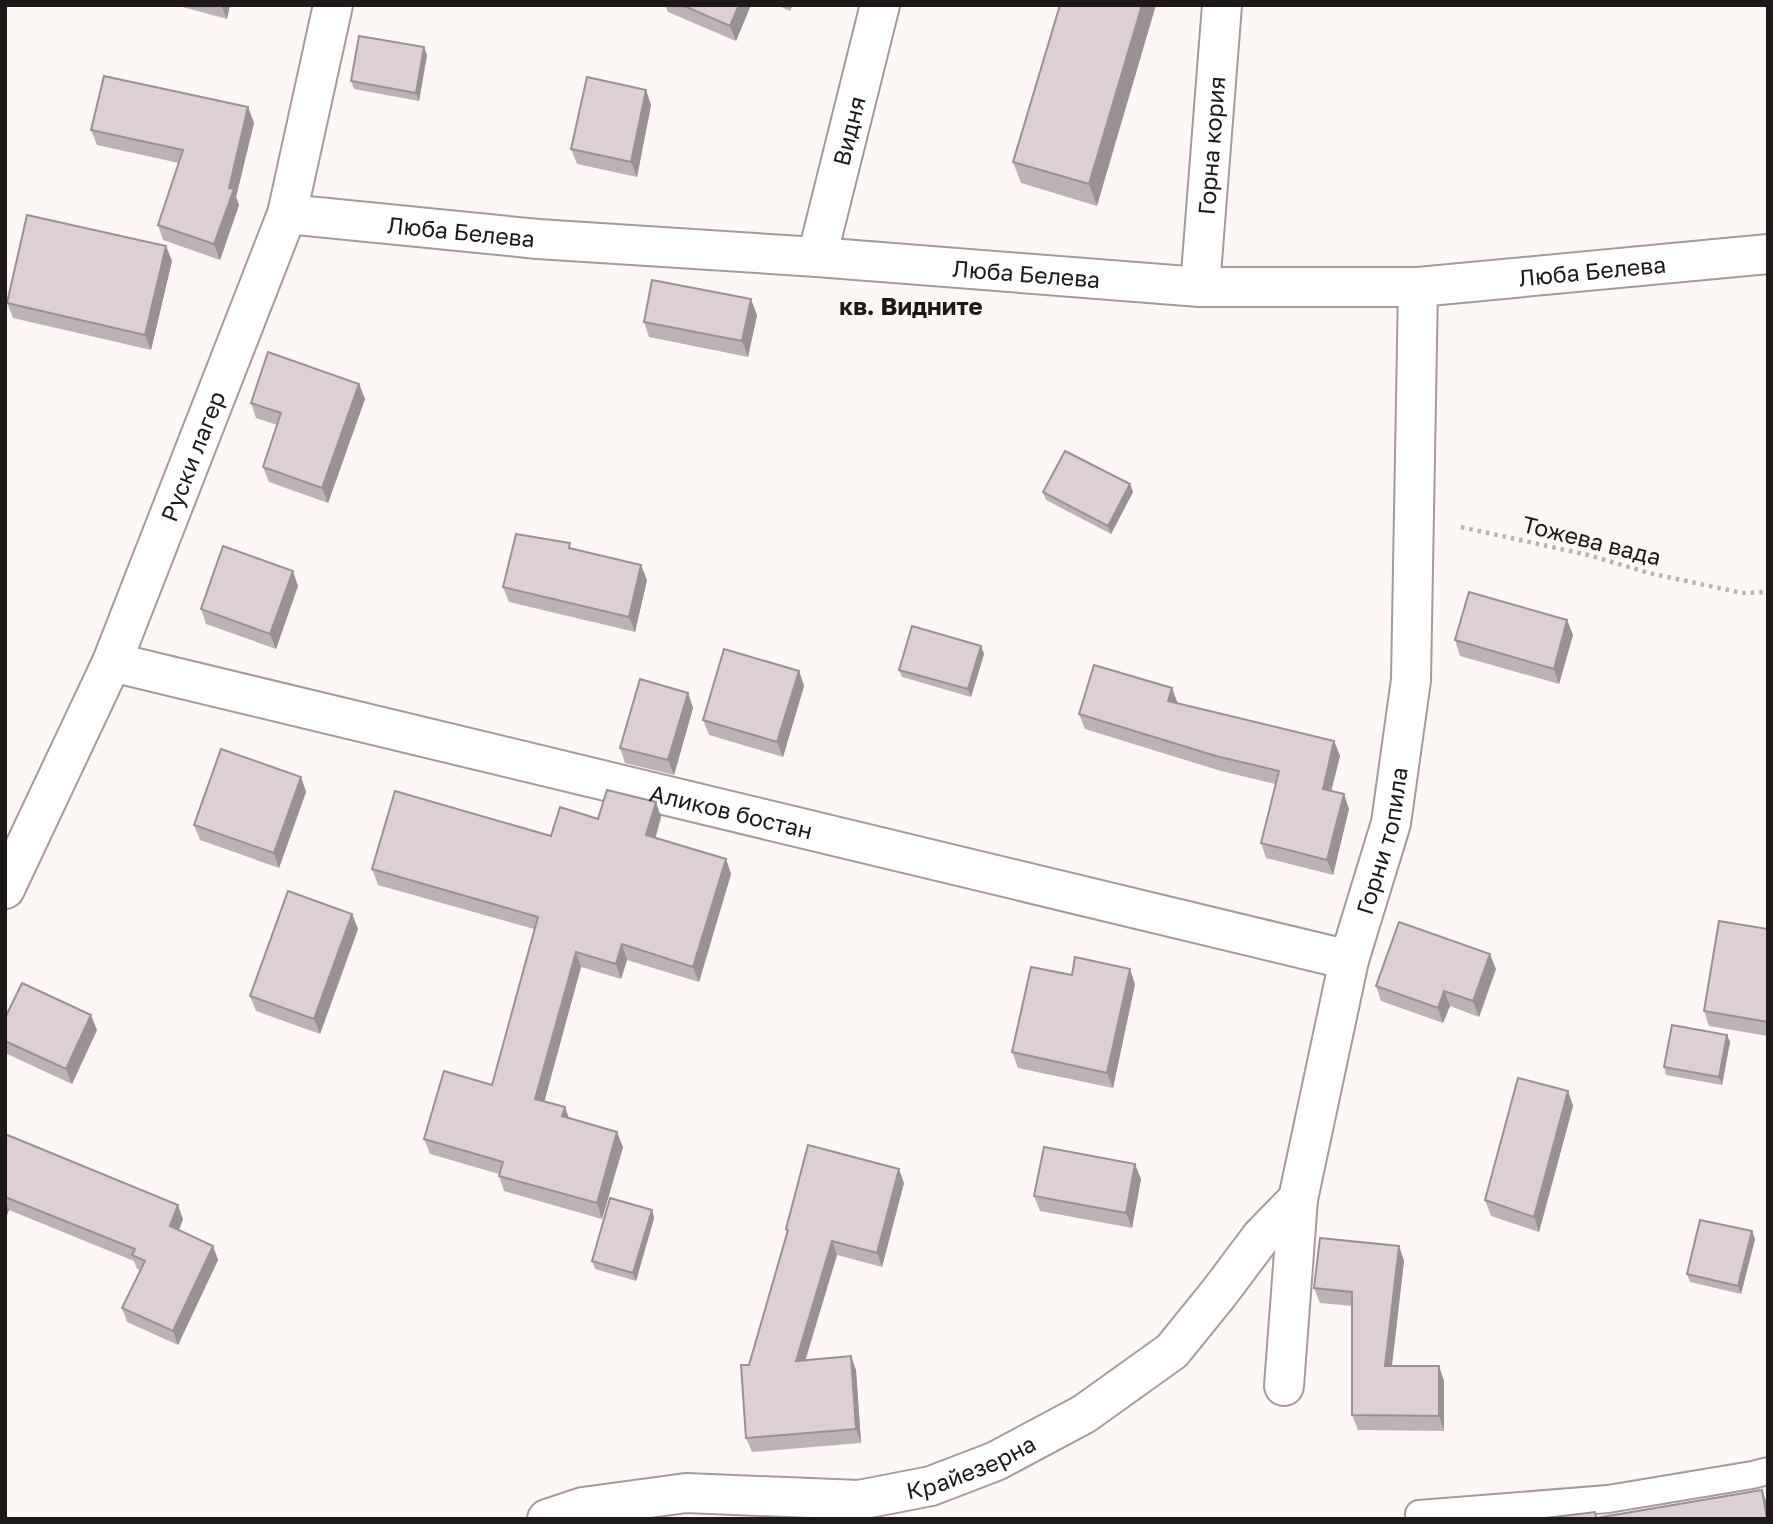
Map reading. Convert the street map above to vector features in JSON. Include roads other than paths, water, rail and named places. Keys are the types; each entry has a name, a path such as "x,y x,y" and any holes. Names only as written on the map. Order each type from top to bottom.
{"street":[{"name":"Руски лагер","path":"5,889 112,662 287,214 333,5"},
{"name":"Видня","path":"817,257 880,5"},
{"name":"Горна кория","path":"1199,287 1222,5"},
{"name":"Люба Белева","path":"287,214 538,239 817,257 1199,287 1418,287 1768,254"},
{"name":"Горни топила","path":"1284,1386 1298,1199 1349,960 1391,823 1411,680 1418,287"},
{"name":"Аликов бостан","path":"112,662 1349,960"},
{"name":"Крайезерна","path":"547,1519 583,1507 686,1493 859,1500 931,1486 996,1461 1084,1414 1172,1351 1261,1237 1298,1199"}],"lane":[{"path":"1419,1514 1608,1499 1768,1471"}],"district":[{"name":"кв. Видните","path":"911,305"}]}
